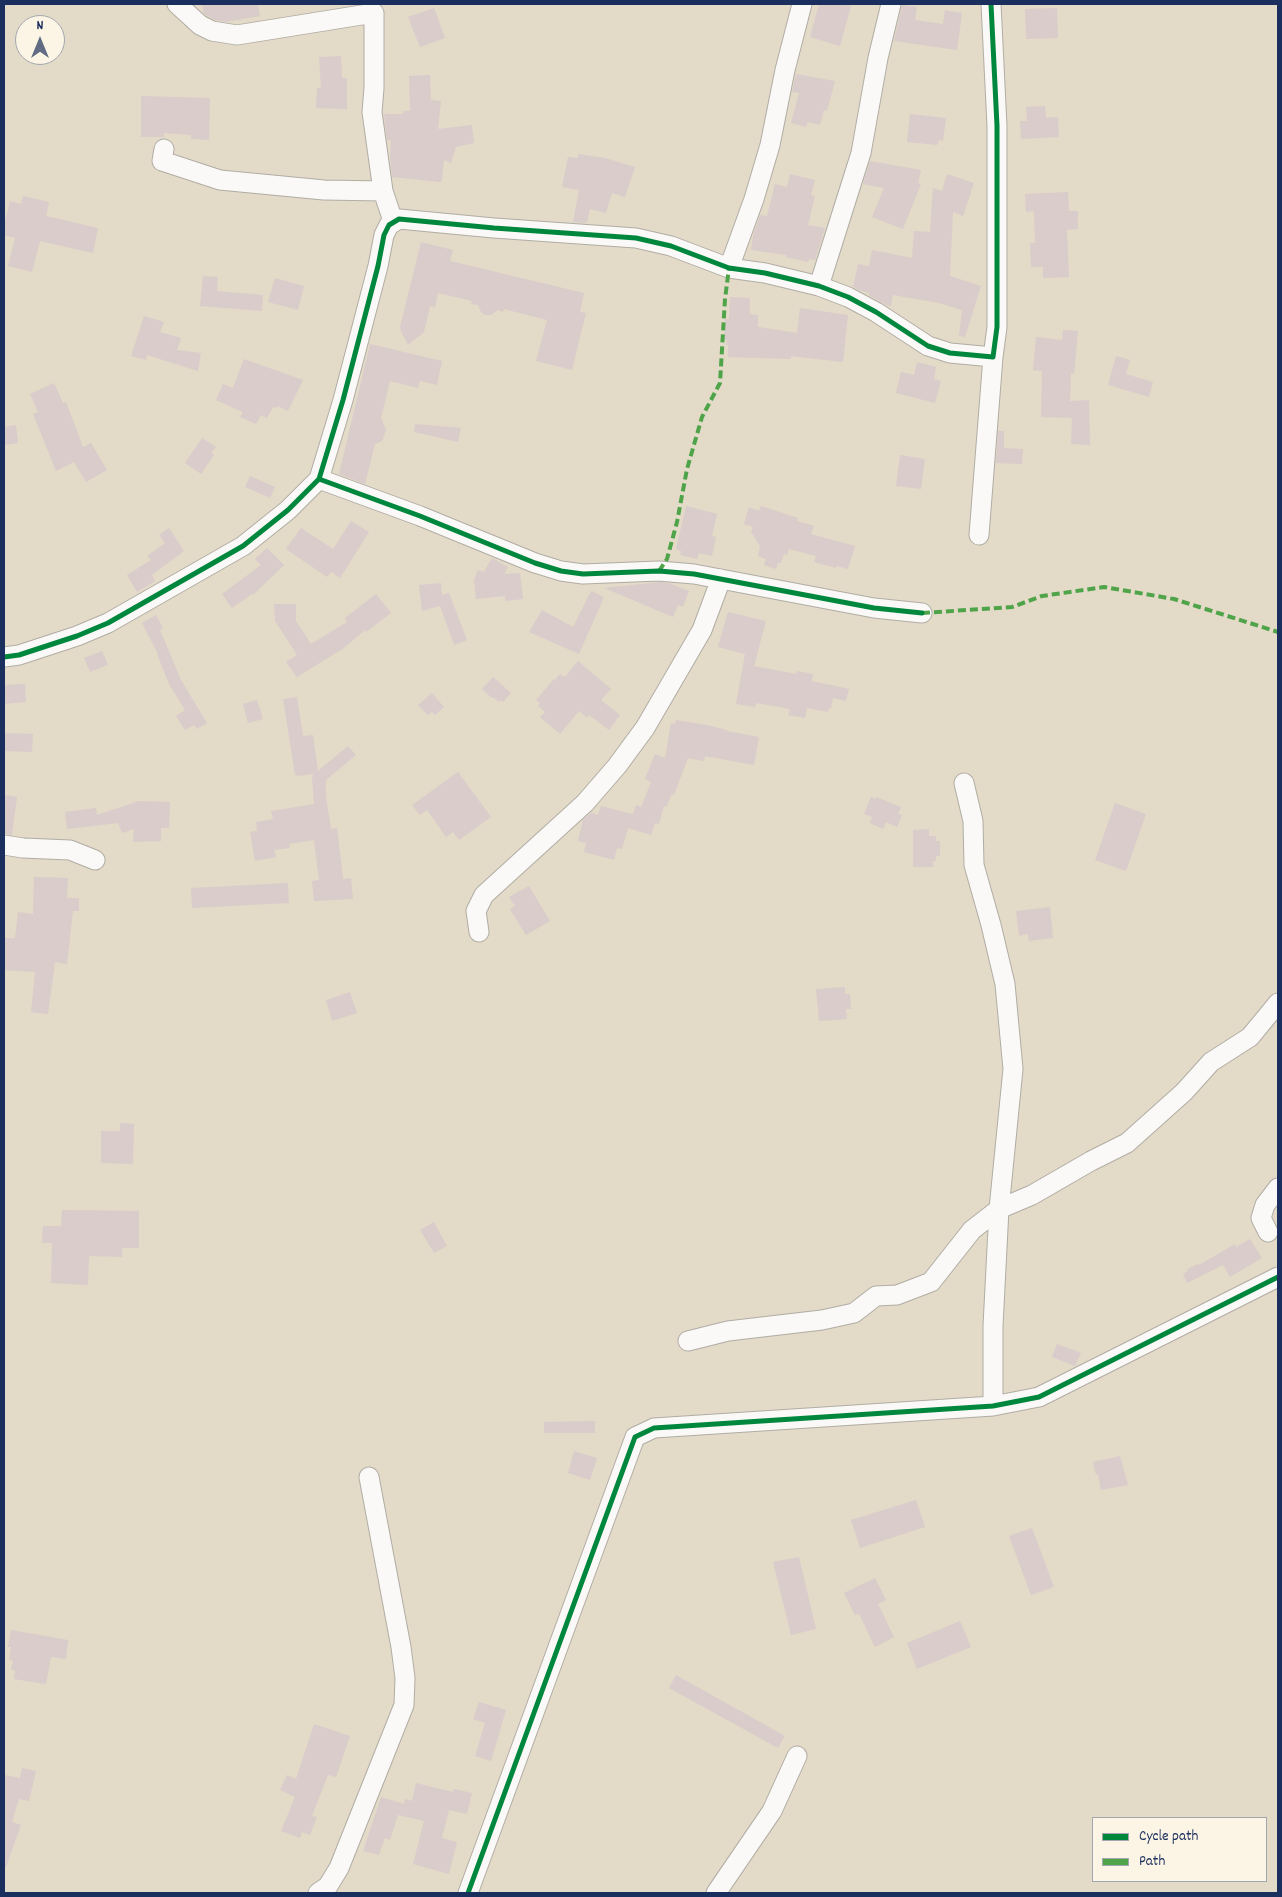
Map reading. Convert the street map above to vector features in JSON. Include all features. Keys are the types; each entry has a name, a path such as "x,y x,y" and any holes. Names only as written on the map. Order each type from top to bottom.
{"street":[{"path":"177,4 200,25 212,31 237,35 374,8 374,88 372,112 382,191 394,222"},
{"path":"730,268 770,145 785,70 802,4"},
{"path":"819,286 861,153 878,58 891,4"},
{"path":"979,534 996,327 997,126 991,4"},
{"path":"164,149 162,161 220,180 324,190 382,191"},
{"path":"4,657 20,655 78,636 108,623 243,546 288,510 319,479 343,400 378,266 384,235 389,225 399,219 636,238 671,246 730,268 765,273 819,286 848,297 876,312 928,346 950,353 993,357"},
{"path":"319,479 420,516 535,563 562,572 583,574 659,571 694,574 874,608 922,612"},
{"path":"479,932 476,911 484,895 585,803 617,766 645,728 702,630 721,579"},
{"path":"964,783 973,821 974,865 1005,984 1013,1069 999,1209 993,1326 993,1406"},
{"path":"4,845 23,848 70,850 95,860"},
{"path":"688,1341 728,1331 822,1320 854,1313 876,1296 897,1294 931,1282 972,1230 999,1209 1032,1195 1127,1143 1184,1092 1211,1062 1250,1037 1278,1003"},
{"path":"1268,1232 1261,1218 1265,1205 1278,1188"},
{"path":"468,1893 635,1437 654,1428 993,1406 1040,1397 1278,1277"},
{"path":"318,1893 328,1886 339,1868 404,1705 405,1678 401,1647 369,1477"},
{"path":"716,1893 772,1812 796,1756"}],"building":[{"path":"202,4 258,4 260,16 226,22 215,20 204,14"},
{"path":"819,4 851,6 840,46 810,37"},
{"path":"902,5 917,7 915,20 943,24 945,10 962,13 957,50 894,41"},
{"path":"434,8 445,38 420,47 408,17"},
{"path":"1057,8 1058,38 1026,39 1025,9"},
{"path":"341,56 342,78 347,78 347,109 316,108 317,88 321,88 319,57"},
{"path":"796,74 835,81 827,111 824,110 820,125 808,122 806,127 791,123 799,93 792,92"},
{"path":"430,75 431,100 441,101 438,129 472,125 474,143 456,147 451,163 444,160 442,180 440,182 392,177 391,140 387,140 384,114 403,114 403,111 410,111 409,76"},
{"path":"141,96 210,98 209,140 191,139 191,135 164,133 164,137 141,137"},
{"path":"1045,106 1046,118 1058,117 1059,137 1021,139 1020,121 1027,121 1026,107"},
{"path":"910,114 946,118 943,141 939,140 937,145 907,142"},
{"path":"578,154 605,158 635,167 625,197 612,193 606,213 590,209 587,223 573,222 579,190 562,187 568,157 578,158"},
{"path":"870,161 921,170 918,183 921,184 903,229 872,217 884,188 863,184"},
{"path":"790,174 815,180 811,195 815,196 808,225 825,228 815,260 809,259 808,262 786,257 786,255 751,250 753,236 760,215 767,216 775,184 787,187"},
{"path":"947,174 974,183 963,216 953,212 950,276 981,286 965,337 959,336 962,310 939,303 893,295 891,306 886,305 869,295 869,293 853,287 858,264 869,266 872,250 912,258 914,231 930,232 933,188 942,191"},
{"path":"1068,192 1069,211 1078,211 1078,229 1067,230 1069,277 1043,278 1043,267 1031,267 1030,243 1035,243 1034,211 1026,212 1025,194"},
{"path":"23,196 49,202 46,216 98,228 93,253 40,241 32,272 8,266 15,238 4,235 4,225 10,201 21,204"},
{"path":"421,242 453,250 450,261 584,293 580,312 586,313 572,370 536,361 547,320 504,309 503,312 498,310 491,315 485,315 481,312 478,305 471,304 472,301 438,293 435,307 430,306 424,332 408,345 400,327"},
{"path":"203,276 218,277 217,291 263,295 262,311 200,306"},
{"path":"275,278 304,286 298,310 268,302"},
{"path":"730,297 750,298 750,314 758,315 758,327 797,333 800,308 848,315 843,362 791,356 791,359 728,357 727,340 724,340 725,319 729,319"},
{"path":"144,316 164,322 160,332 181,338 177,350 201,353 198,371 147,355 146,360 131,356"},
{"path":"1063,330 1078,331 1074,374 1071,373 1070,401 1089,400 1090,445 1071,444 1072,418 1041,417 1042,371 1033,370 1036,337 1062,340"},
{"path":"370,344 442,361 437,385 420,381 418,388 390,381 381,418 386,430 382,441 375,444 365,484 339,474"},
{"path":"1116,356 1130,360 1126,374 1153,382 1149,397 1108,385"},
{"path":"244,359 303,380 288,411 278,406 276,408 273,407 267,418 261,415 256,424 240,417 243,412 216,400 223,384 233,388"},
{"path":"917,362 936,367 934,379 941,381 935,403 896,393 901,372 914,375"},
{"path":"54,383 63,403 66,402 83,447 91,443 107,470 86,482 74,462 56,471 33,414 38,412 30,394"},
{"path":"415,424 461,428 458,442 414,432"},
{"path":"16,425 18,443 4,445 4,427"},
{"path":"998,431 1004,431 1004,448 1023,449 1022,464 996,463"},
{"path":"202,438 216,447 211,453 214,455 201,474 185,463"},
{"path":"900,455 925,459 921,489 896,486"},
{"path":"250,476 275,487 270,498 245,487"},
{"path":"686,506 717,514 712,536 716,537 712,556 699,553 697,559 680,555 681,551 676,549"},
{"path":"761,506 798,518 797,521 814,526 811,534 855,546 848,569 814,562 816,556 789,549 787,555 784,554 781,563 778,563 776,569 764,565 766,559 758,556 760,546 751,532 753,527 744,524 749,507 759,511"},
{"path":"351,521 369,532 340,578 331,572 327,577 286,549 301,528 333,549"},
{"path":"169,528 184,551 152,575 155,581 137,592 127,575 151,560 147,556 165,543 159,535"},
{"path":"267,548 284,565 253,595 232,608 222,594 261,565 255,559"},
{"path":"492,558 508,567 504,574 520,573 523,599 505,601 505,596 476,599 474,580 478,570 484,572"},
{"path":"660,582 669,583 689,591 683,607 678,605 673,617 604,588"},
{"path":"441,583 442,595 449,593 467,640 454,645 440,606 422,611 419,585"},
{"path":"591,591 604,597 579,654 529,632 542,610 573,627"},
{"path":"376,594 391,613 366,632 365,630 344,648 297,677 286,662 297,655 275,621 274,604 296,604 296,621 311,644 347,622 345,618"},
{"path":"728,612 766,621 754,666 796,674 797,671 813,674 812,681 849,689 846,701 833,698 831,709 829,708 828,712 807,708 805,718 788,715 790,709 756,703 755,707 736,704 745,654 718,647"},
{"path":"156,615 163,628 160,630 181,680 207,723 197,729 194,725 185,730 176,716 185,710 169,684 158,654 142,623"},
{"path":"102,651 108,665 90,672 84,658"},
{"path":"578,661 611,689 601,700 620,715 609,730 589,715 587,718 579,711 560,734 540,717 545,712 538,706 540,703 536,700 554,679 560,674 565,677"},
{"path":"493,677 511,693 503,702 492,698 482,689"},
{"path":"25,684 26,702 4,704 4,685"},
{"path":"432,693 444,707 435,715 432,712 428,715 418,705"},
{"path":"297,697 303,736 313,735 318,771 348,746 356,755 326,780 326,797 331,829 337,828 343,879 351,878 353,899 314,901 312,881 319,880 314,840 289,844 290,848 274,850 276,857 255,861 250,832 257,831 256,822 273,819 271,811 314,804 312,776 314,774 297,776 295,774 283,699"},
{"path":"257,700 263,719 248,723 243,704"},
{"path":"676,720 759,737 754,765 705,756 704,761 688,758 674,795 672,794 666,807 664,806 659,824 655,823 651,835 628,828 622,849 617,848 614,860 584,852 586,843 578,841 583,820 591,813 598,815 601,806 633,814 636,805 641,807 651,782 645,779 655,754 665,758 671,723 675,724"},
{"path":"4,733 33,734 32,752 4,751"},
{"path":"458,772 491,817 459,840 453,832 446,837 427,810 420,815 412,805"},
{"path":"4,795 17,797 12,835 4,834"},
{"path":"871,797 876,799 876,797 901,807 898,814 902,815 897,827 886,822 883,829 870,823 872,817 864,814"},
{"path":"139,801 170,802 169,828 161,828 161,841 133,842 134,829 122,833 118,823 67,829 65,812 96,808 97,815"},
{"path":"1115,803 1146,814 1126,871 1095,860"},
{"path":"929,829 929,836 936,836 936,841 940,841 940,856 936,856 936,861 933,861 933,867 913,867 913,830"},
{"path":"34,877 68,878 67,898 79,898 79,911 73,911 67,964 55,962 48,1014 31,1012 35,972 4,970 5,938 15,938 18,912 33,914"},
{"path":"288,883 289,903 192,908 191,888"},
{"path":"529,886 550,921 526,935 510,909 515,906 509,897"},
{"path":"1050,907 1053,938 1029,941 1028,934 1019,936 1016,911"},
{"path":"845,987 845,994 850,994 851,1009 846,1009 847,1019 819,1021 816,989"},
{"path":"350,992 357,1013 332,1021 326,1000"},
{"path":"120,1123 134,1124 133,1164 101,1163 101,1131 120,1131"},
{"path":"62,1210 139,1211 139,1248 122,1248 122,1257 89,1256 88,1285 51,1283 52,1243 42,1243 43,1226 61,1226"},
{"path":"434,1222 447,1246 434,1253 420,1230"},
{"path":"1250,1239 1262,1258 1230,1277 1223,1265 1187,1283 1183,1274 1188,1271 1187,1269 1199,1265 1235,1244 1236,1247"},
{"path":"1057,1344 1081,1353 1075,1366 1052,1357"},
{"path":"595,1421 595,1433 544,1433 544,1422"},
{"path":"574,1451 597,1458 590,1480 568,1473"},
{"path":"1120,1456 1128,1485 1101,1490 1098,1474 1096,1475 1093,1462"},
{"path":"916,1500 925,1527 860,1548 851,1520"},
{"path":"1032,1528 1054,1587 1031,1595 1009,1536"},
{"path":"799,1557 816,1629 791,1635 773,1562"},
{"path":"875,1578 886,1600 878,1604 894,1637 875,1647 859,1614 855,1615 844,1593"},
{"path":"960,1621 971,1647 917,1669 907,1643"},
{"path":"11,1630 68,1640 66,1659 51,1657 46,1684 14,1679 15,1670 11,1670 13,1661 9,1660 11,1647 8,1647"},
{"path":"676,1675 785,1736 778,1748 669,1688"},
{"path":"479,1702 506,1710 491,1761 475,1756 485,1723 473,1719"},
{"path":"314,1724 350,1736 336,1777 328,1775 312,1816 317,1817 310,1835 302,1832 300,1838 281,1831 295,1797 280,1790 287,1775 296,1779"},
{"path":"22,1768 36,1771 29,1801 19,1799 12,1822 21,1825 6,1867 4,1867 4,1775 20,1778"},
{"path":"416,1783 453,1792 454,1789 472,1793 467,1814 449,1810 442,1838 457,1842 449,1874 413,1864 424,1821 398,1815 390,1840 385,1838 379,1855 363,1851 381,1797 404,1804 405,1799 412,1801"}],"marked path":[{"path":"659,571 667,559 677,522 687,469 702,417 720,383 725,299 729,268"},
{"path":"922,613 1012,607 1042,596 1104,587 1174,599 1278,632"}],"cycle path":[{"path":"319,479 343,400 378,266 384,235 389,225 399,219 636,238 671,246 729,268 765,273 819,286 848,297 876,312 928,346 950,353 993,357 997,327 997,126 991,4"},
{"path":"4,657 19,655 77,636 108,623 243,546 288,510 319,479 420,516 535,563 561,571 583,574 659,571 694,574 874,608 922,613"},
{"path":"468,1893 635,1437 654,1428 993,1406 1039,1397 1278,1277"}]}
